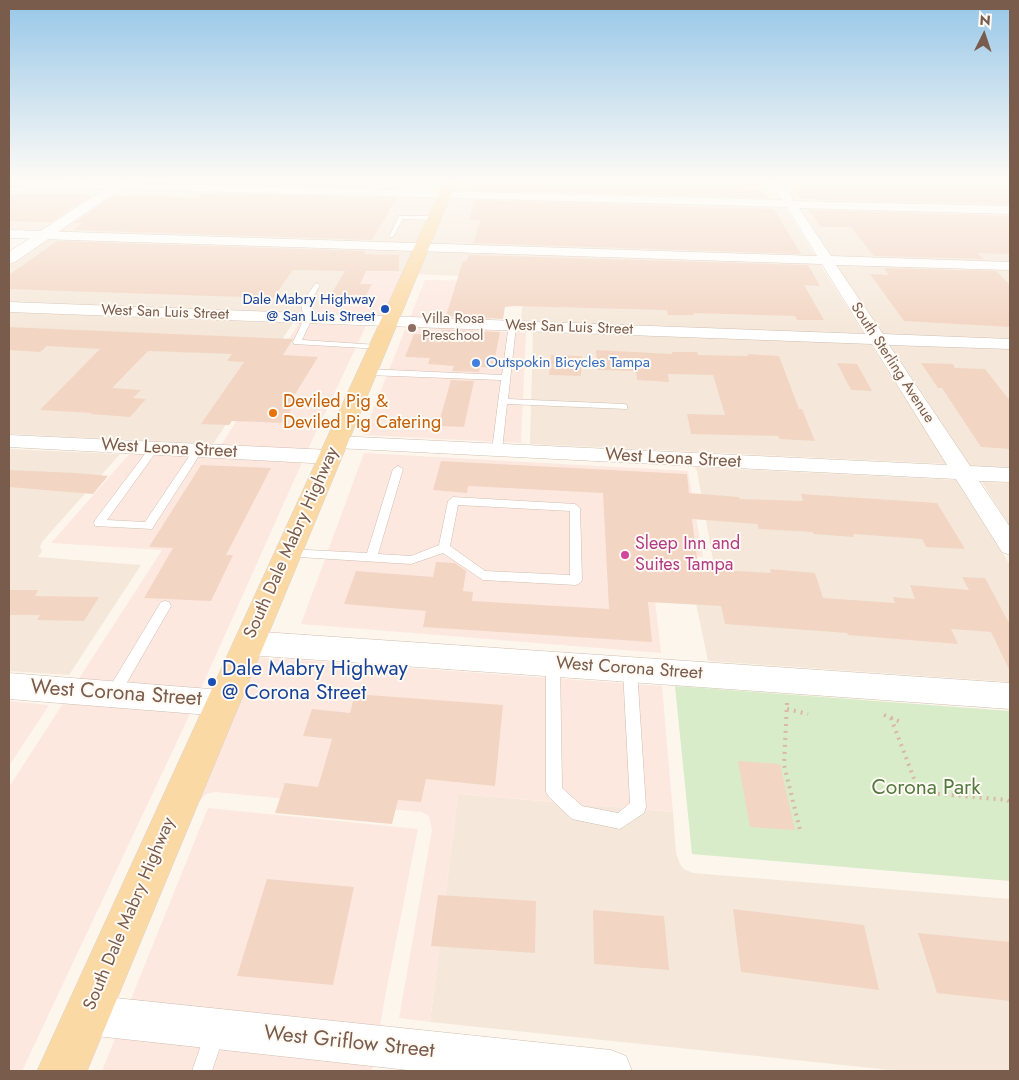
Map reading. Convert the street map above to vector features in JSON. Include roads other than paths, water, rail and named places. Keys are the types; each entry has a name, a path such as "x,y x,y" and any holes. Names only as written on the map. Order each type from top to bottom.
{"main road":[{"name":"South Dale Mabry Highway","path":"62,1071 378,347 421,247 426,230"}],"street":[{"path":"9,259 51,230"},
{"name":"South Sterling Avenue","path":"806,230 1010,546"},
{"path":"9,234 1010,266"},
{"name":"West San Luis Street","path":"9,307 308,319 378,347 512,326 1010,344"},
{"name":"West Leona Street","path":"9,441 197,451 497,450 1010,475"},
{"name":"West Corona Street","path":"248,643 1010,696"},
{"name":"West Corona Street","path":"9,686 222,702"},
{"name":"West Griflow Street","path":"87,1015 611,1071"}],"lane":[{"path":"391,236 394,230"},
{"path":"318,285 305,304 308,319 297,342 378,347 506,378"},
{"path":"497,450 512,326"},
{"path":"503,401 624,407"},
{"path":"154,448 99,523 148,526 197,451"},
{"path":"371,558 398,469"},
{"path":"453,501 576,508 576,580 483,575 444,548 453,501"},
{"path":"288,553 411,560 444,548"},
{"path":"113,694 165,606"},
{"path":"553,664 554,792 578,812 620,821 638,807 630,670"},
{"path":"202,1071 216,1028"}],"place":[{"name":"Dale Mabry Highway @ San Luis Street","path":"385,309"},
{"name":"Villa Rosa Preschool","path":"412,328"},
{"name":"Outspokin Bicycles Tampa","path":"476,363"},
{"name":"Deviled Pig & Deviled Pig Catering","path":"273,413"},
{"name":"Sleep Inn and Suites Tampa","path":"625,555"},
{"name":"Dale Mabry Highway @ Corona Street","path":"212,682"}],"park label":[{"name":"Corona Park","path":"926,789"}]}
